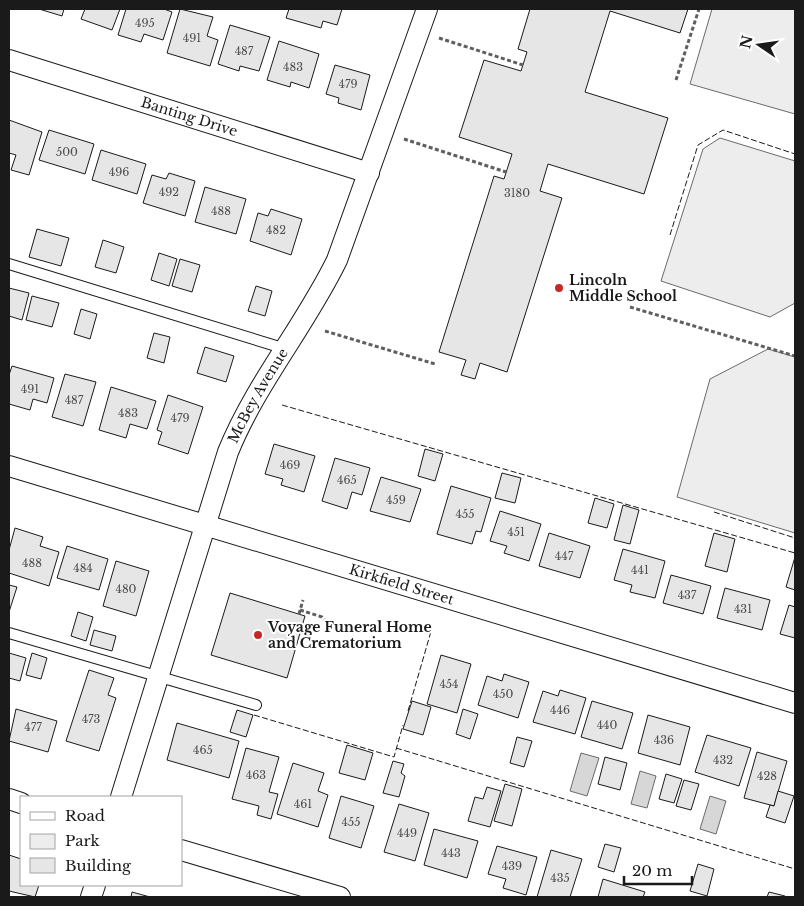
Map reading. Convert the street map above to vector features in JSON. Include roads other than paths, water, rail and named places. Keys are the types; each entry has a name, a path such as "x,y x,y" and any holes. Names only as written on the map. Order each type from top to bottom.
{"street":[{"name":"McBey Avenue","path":"121,796 221,470 236,432 254,398 318,298 334,266 427,9"},
{"name":"Banting Drive","path":"9,60 369,173"},
{"name":"Kirkfield Street","path":"9,466 795,703"},
{"path":"182,850 340,897"}],"lane":[{"path":"9,264 286,349"},
{"path":"9,633 158,678 256,705"}],"place":[{"name":"Lincoln Middle School","path":"559,288"},
{"name":"Voyage Funeral Home and Crematorium","path":"258,635"}]}
